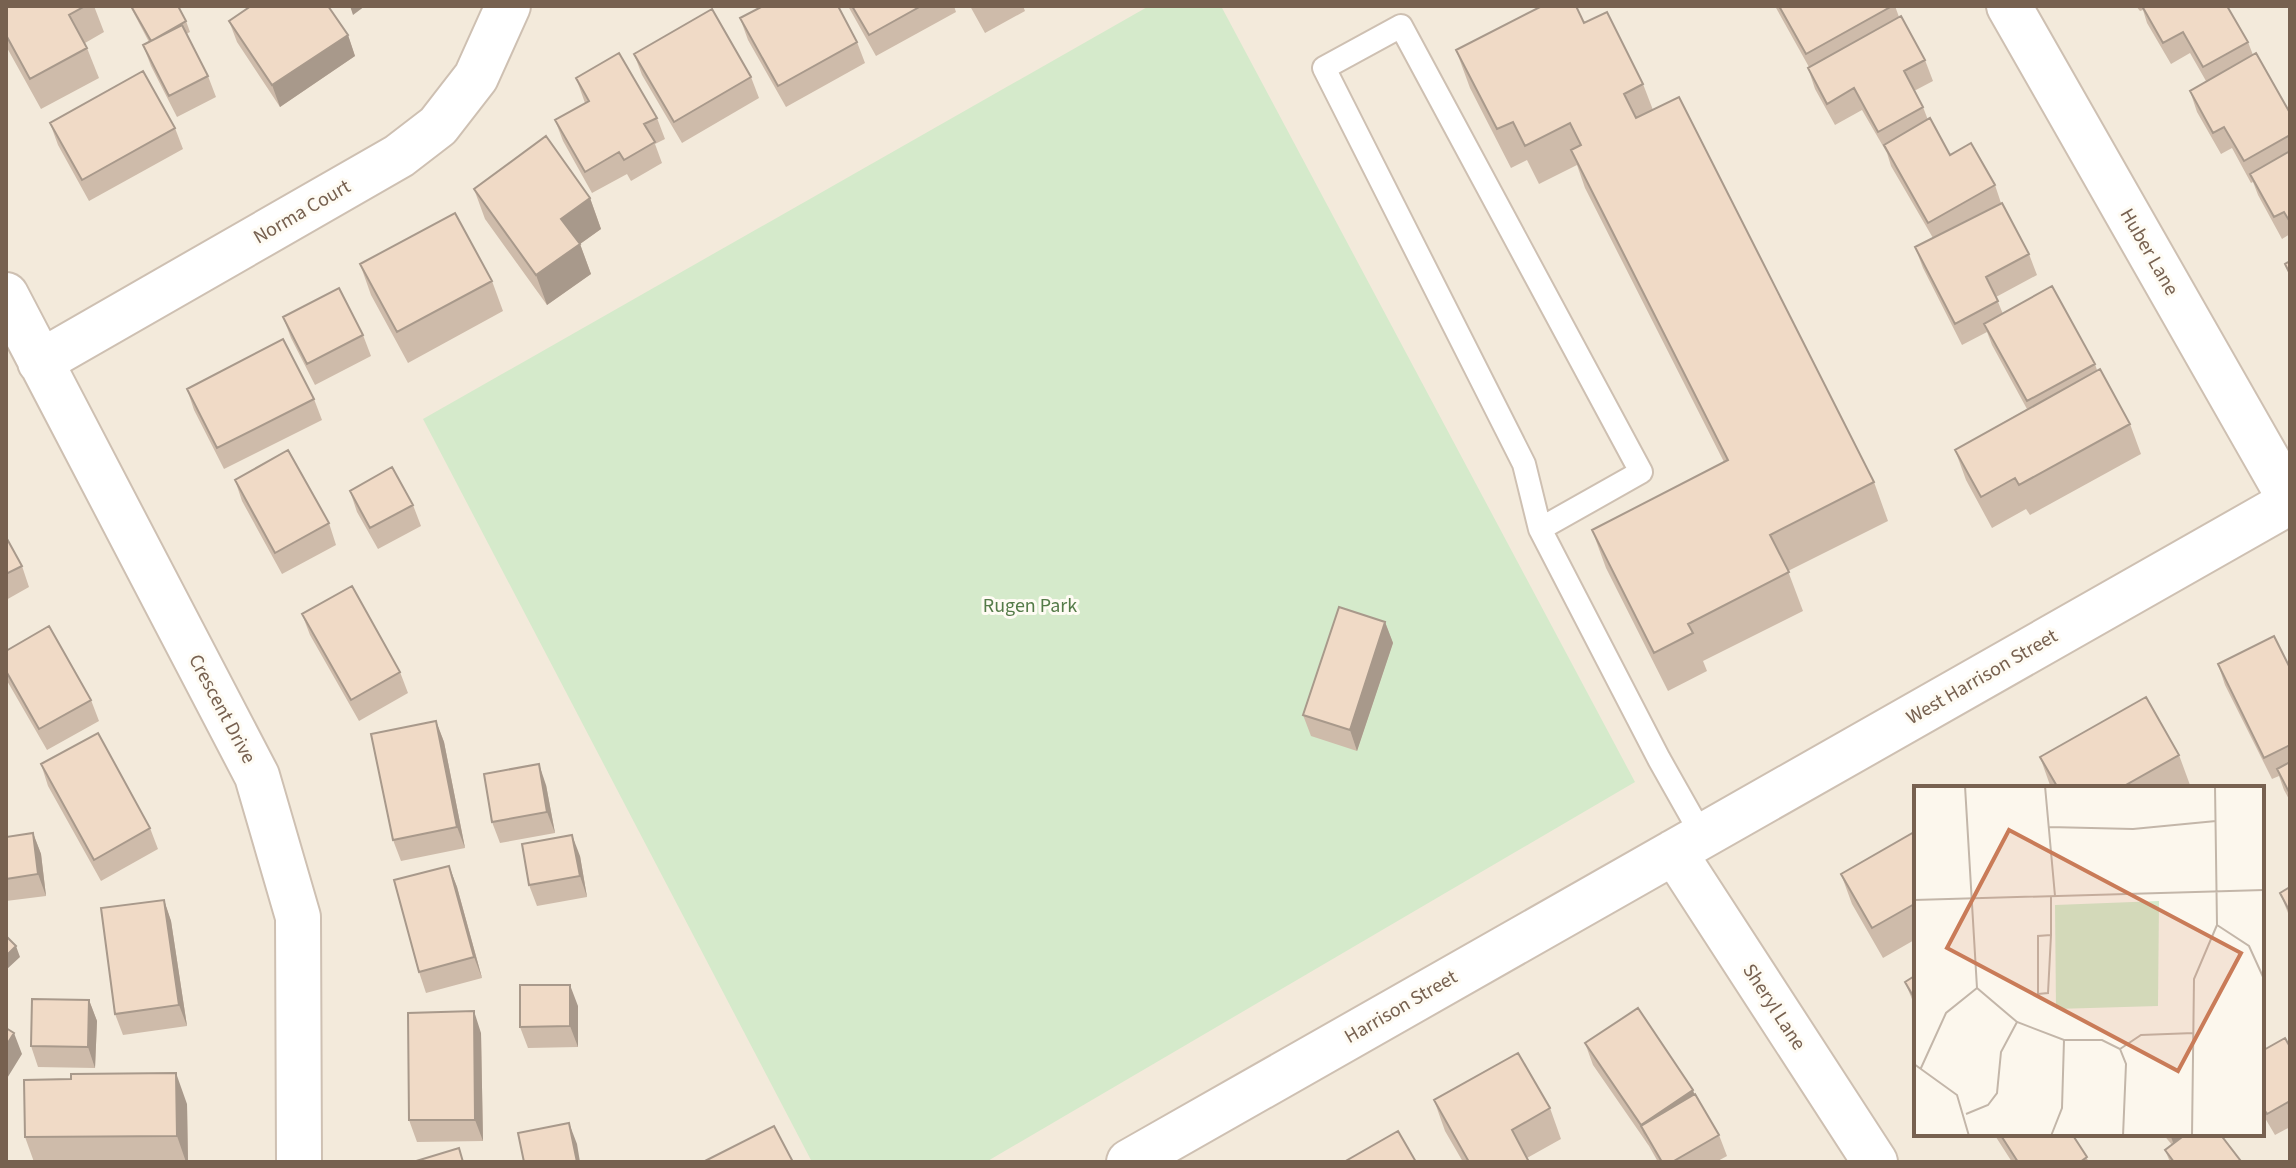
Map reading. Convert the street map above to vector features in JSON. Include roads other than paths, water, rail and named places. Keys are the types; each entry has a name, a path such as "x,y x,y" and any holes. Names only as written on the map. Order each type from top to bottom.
{"street":[{"name":"Norma Court","path":"40,362 399,156 438,126 476,77 508,6"},
{"name":"Huber Lane","path":"2009,6 2290,500"},
{"name":"Crescent Drive","path":"6,295 257,776 298,917 299,1162"},
{"name":"West Harrison Street","path":"1688,845 2290,500"},
{"name":"Harrison Street","path":"1129,1162 1688,845"},
{"name":"Sheryl Lane","path":"1688,845 1875,1162"}],"lane":[{"path":"1540,529 1641,472 1401,26 1324,68 1524,464 1540,529 1659,759 1688,845"}],"park label":[{"name":"Rugen Park","path":"1030,606"}]}
